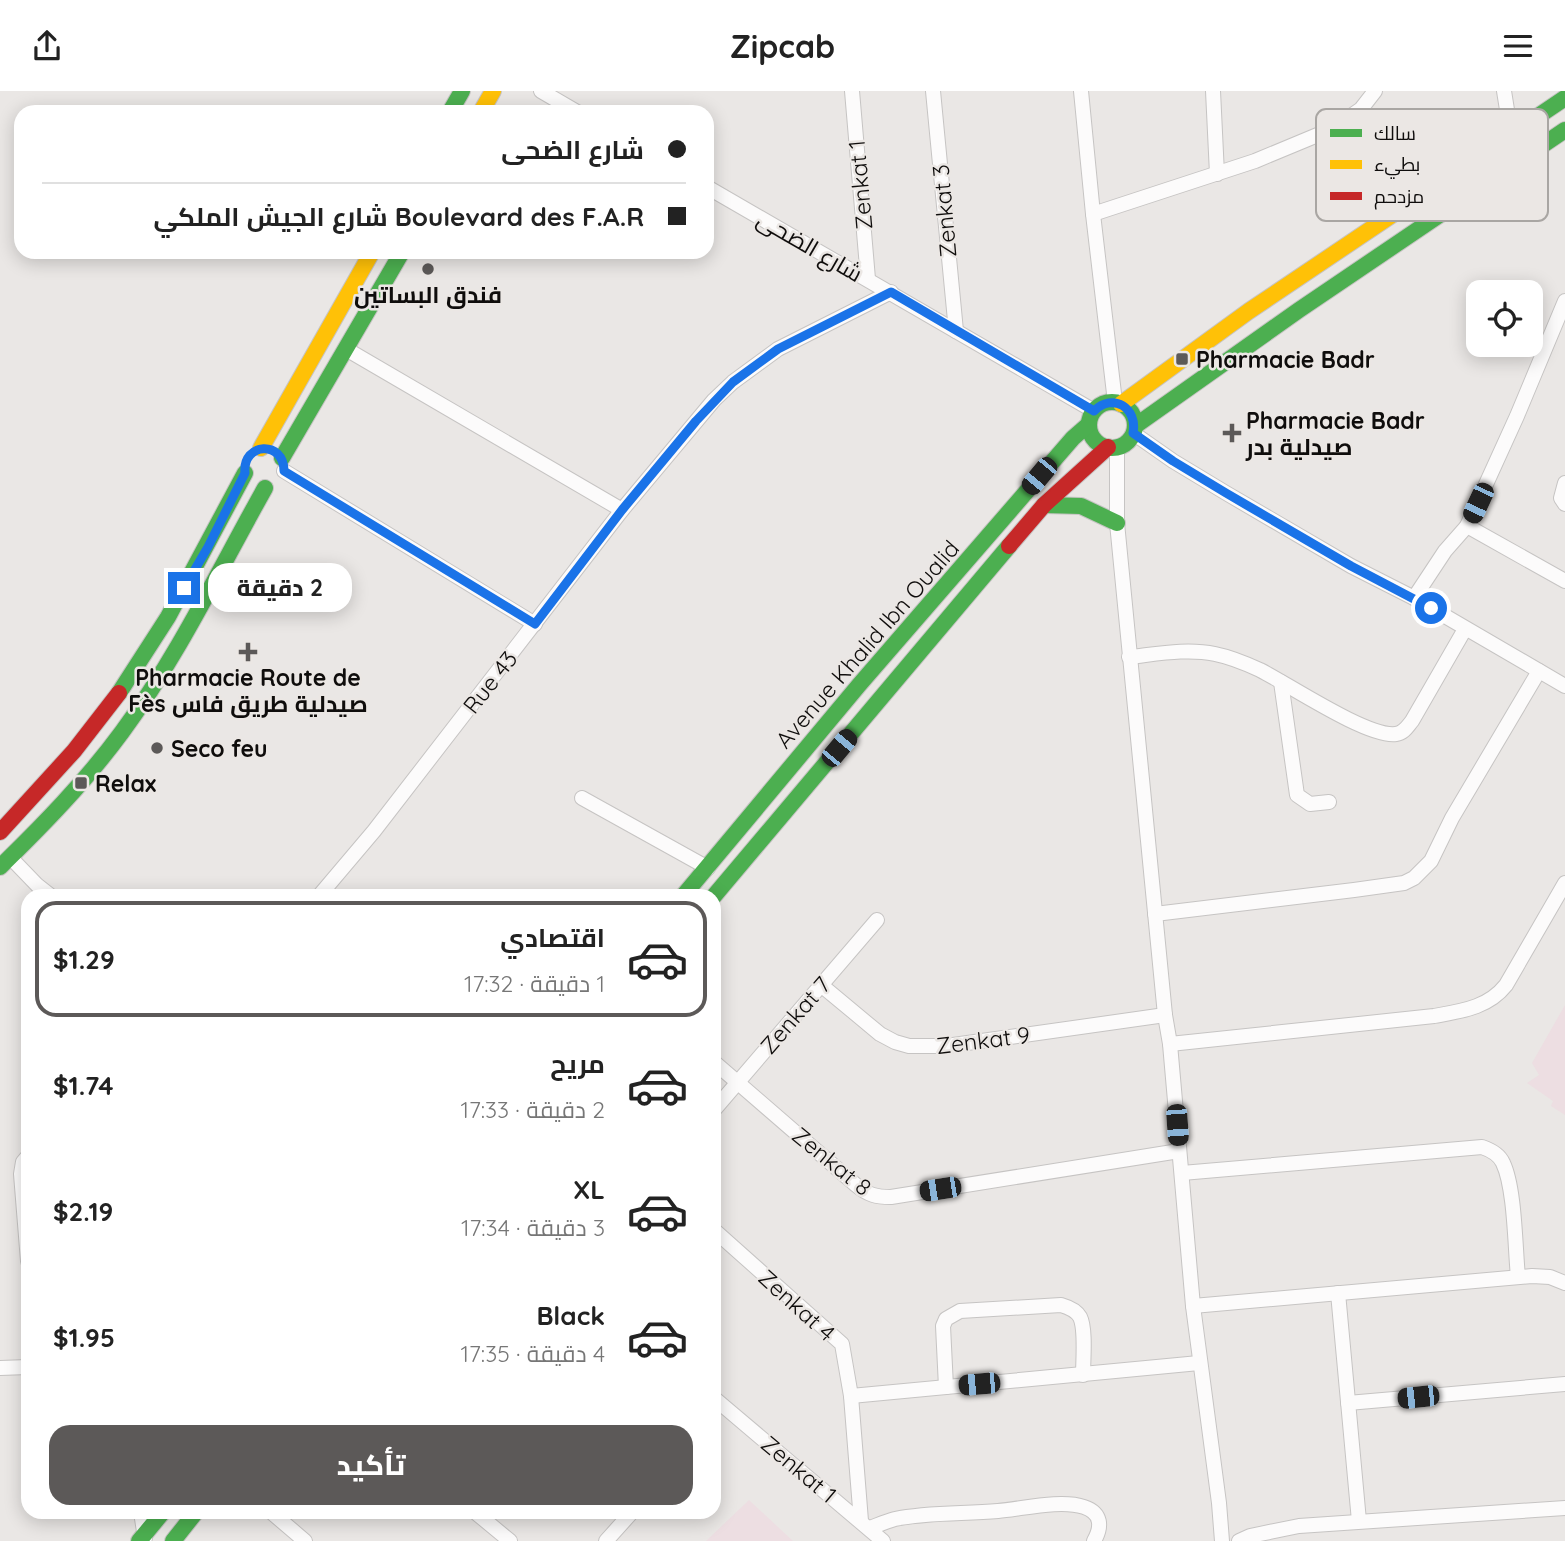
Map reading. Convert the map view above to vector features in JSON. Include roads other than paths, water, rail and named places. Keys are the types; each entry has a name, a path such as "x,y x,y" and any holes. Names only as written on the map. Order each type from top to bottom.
{"main road":[{"path":"1548,109 1565,98"},
{"path":"1548,142 1565,130"},
{"path":"1382,221 1118,403 1103,403 1091,417 1089,431 1096,442 1112,447 1124,444 1134,429 1299,310 1431,221"},
{"path":"0,832 52,779 116,698 208,547 245,473 246,459 261,448 368,259"},
{"path":"245,473 252,484 265,488 278,483 283,464 398,259"},
{"path":"1118,403 1131,413 1134,429"},
{"name":"Avenue Khalid Ibn Oualid","path":"695,889 708,868 859,685 1091,417"},
{"name":"Avenue Khalid Ibn Oualid","path":"720,889 1044,505 1112,447"},
{"path":"261,448 274,450 283,464"},
{"path":"5,862 81,783 123,731 191,619 265,488"},
{"path":"1044,505 1081,506 1117,523"},
{"path":"173,608 191,619"},
{"path":"143,1539 158,1519"},
{"path":"173,1541 190,1519"}],"street":[{"path":"541,91 565,105"},
{"name":"Zenkat 1","path":"852,91 868,279"},
{"name":"Zenkat 3","path":"933,91 956,331"},
{"path":"1081,91 1093,214 1118,403"},
{"path":"1213,91 1217,174"},
{"path":"1361,109 1375,91"},
{"path":"1504,91 1506,109"},
{"path":"1093,214 1255,161 1316,136"},
{"name":"شارع الضحى","path":"714,191 891,292 1091,417"},
{"name":"Rue 43","path":"326,889 374,831 622,510 696,421 733,382 778,349 891,292"},
{"path":"1414,598 1445,551 1467,526 1561,321 1565,301"},
{"path":"346,349 622,510"},
{"path":"1134,429 1173,461 1226,493 1565,686"},
{"path":"1112,447 1129,657 1170,1044 1193,1305 1222,1541"},
{"path":"283,464 535,624"},
{"path":"1565,483 1561,498 1565,504"},
{"path":"1467,526 1565,581"},
{"path":"1129,657 1207,652 1259,670 1359,724 1397,734 1404,731 1412,721 1465,629"},
{"path":"1155,914 1366,889 1404,883 1414,878 1431,862 1452,818 1539,671"},
{"path":"1281,682 1297,795 1306,802 1329,802"},
{"path":"582,798 708,868"},
{"path":"5,862 42,889"},
{"path":"1170,1044 1434,1016 1476,1007 1498,996 1506,985 1565,883"},
{"name":"Zenkat 7","path":"721,1102 877,920"},
{"name":"Zenkat 9","path":"821,985 880,1034 909,1046 946,1046 1165,1015"},
{"name":"Zenkat 8","path":"721,1068 856,1185 869,1195 879,1197 1179,1151"},
{"path":"1182,1173 1482,1147 1491,1150 1503,1162 1508,1182 1518,1277"},
{"name":"Zenkat 4","path":"721,1236 842,1345 851,1396 865,1525"},
{"path":"1193,1305 1518,1277 1550,1277 1565,1283"},
{"path":"1338,1293 1359,1521"},
{"path":"946,1387 943,1326 946,1318 960,1311 1060,1305 1075,1311 1081,1321 1083,1374"},
{"path":"851,1396 1199,1363"},
{"path":"0,1368 21,1367"},
{"path":"1348,1403 1565,1384"},
{"name":"Zenkat 1","path":"721,1404 883,1541"},
{"path":"865,1525 927,1515 1082,1506 1097,1514 1100,1521 1094,1541"},
{"path":"1238,1541 1299,1526 1565,1508"},
{"path":"142,1519 143,1539"},
{"path":"279,1519 305,1541"},
{"path":"483,1519 510,1541"},
{"path":"606,1541 626,1519"}],"place":[{"name":"فندق البساتين","path":"428,269"},
{"name":"Pharmacie Badr","path":"1182,359"},
{"name":"Pharmacie Badr صيدلية بدر","path":"1232,433"},
{"name":"Pharmacie Route de Fès صيدلية طريق فاس","path":"248,652"},
{"name":"Seco feu","path":"157,748"},
{"name":"Relax","path":"81,783"}]}
